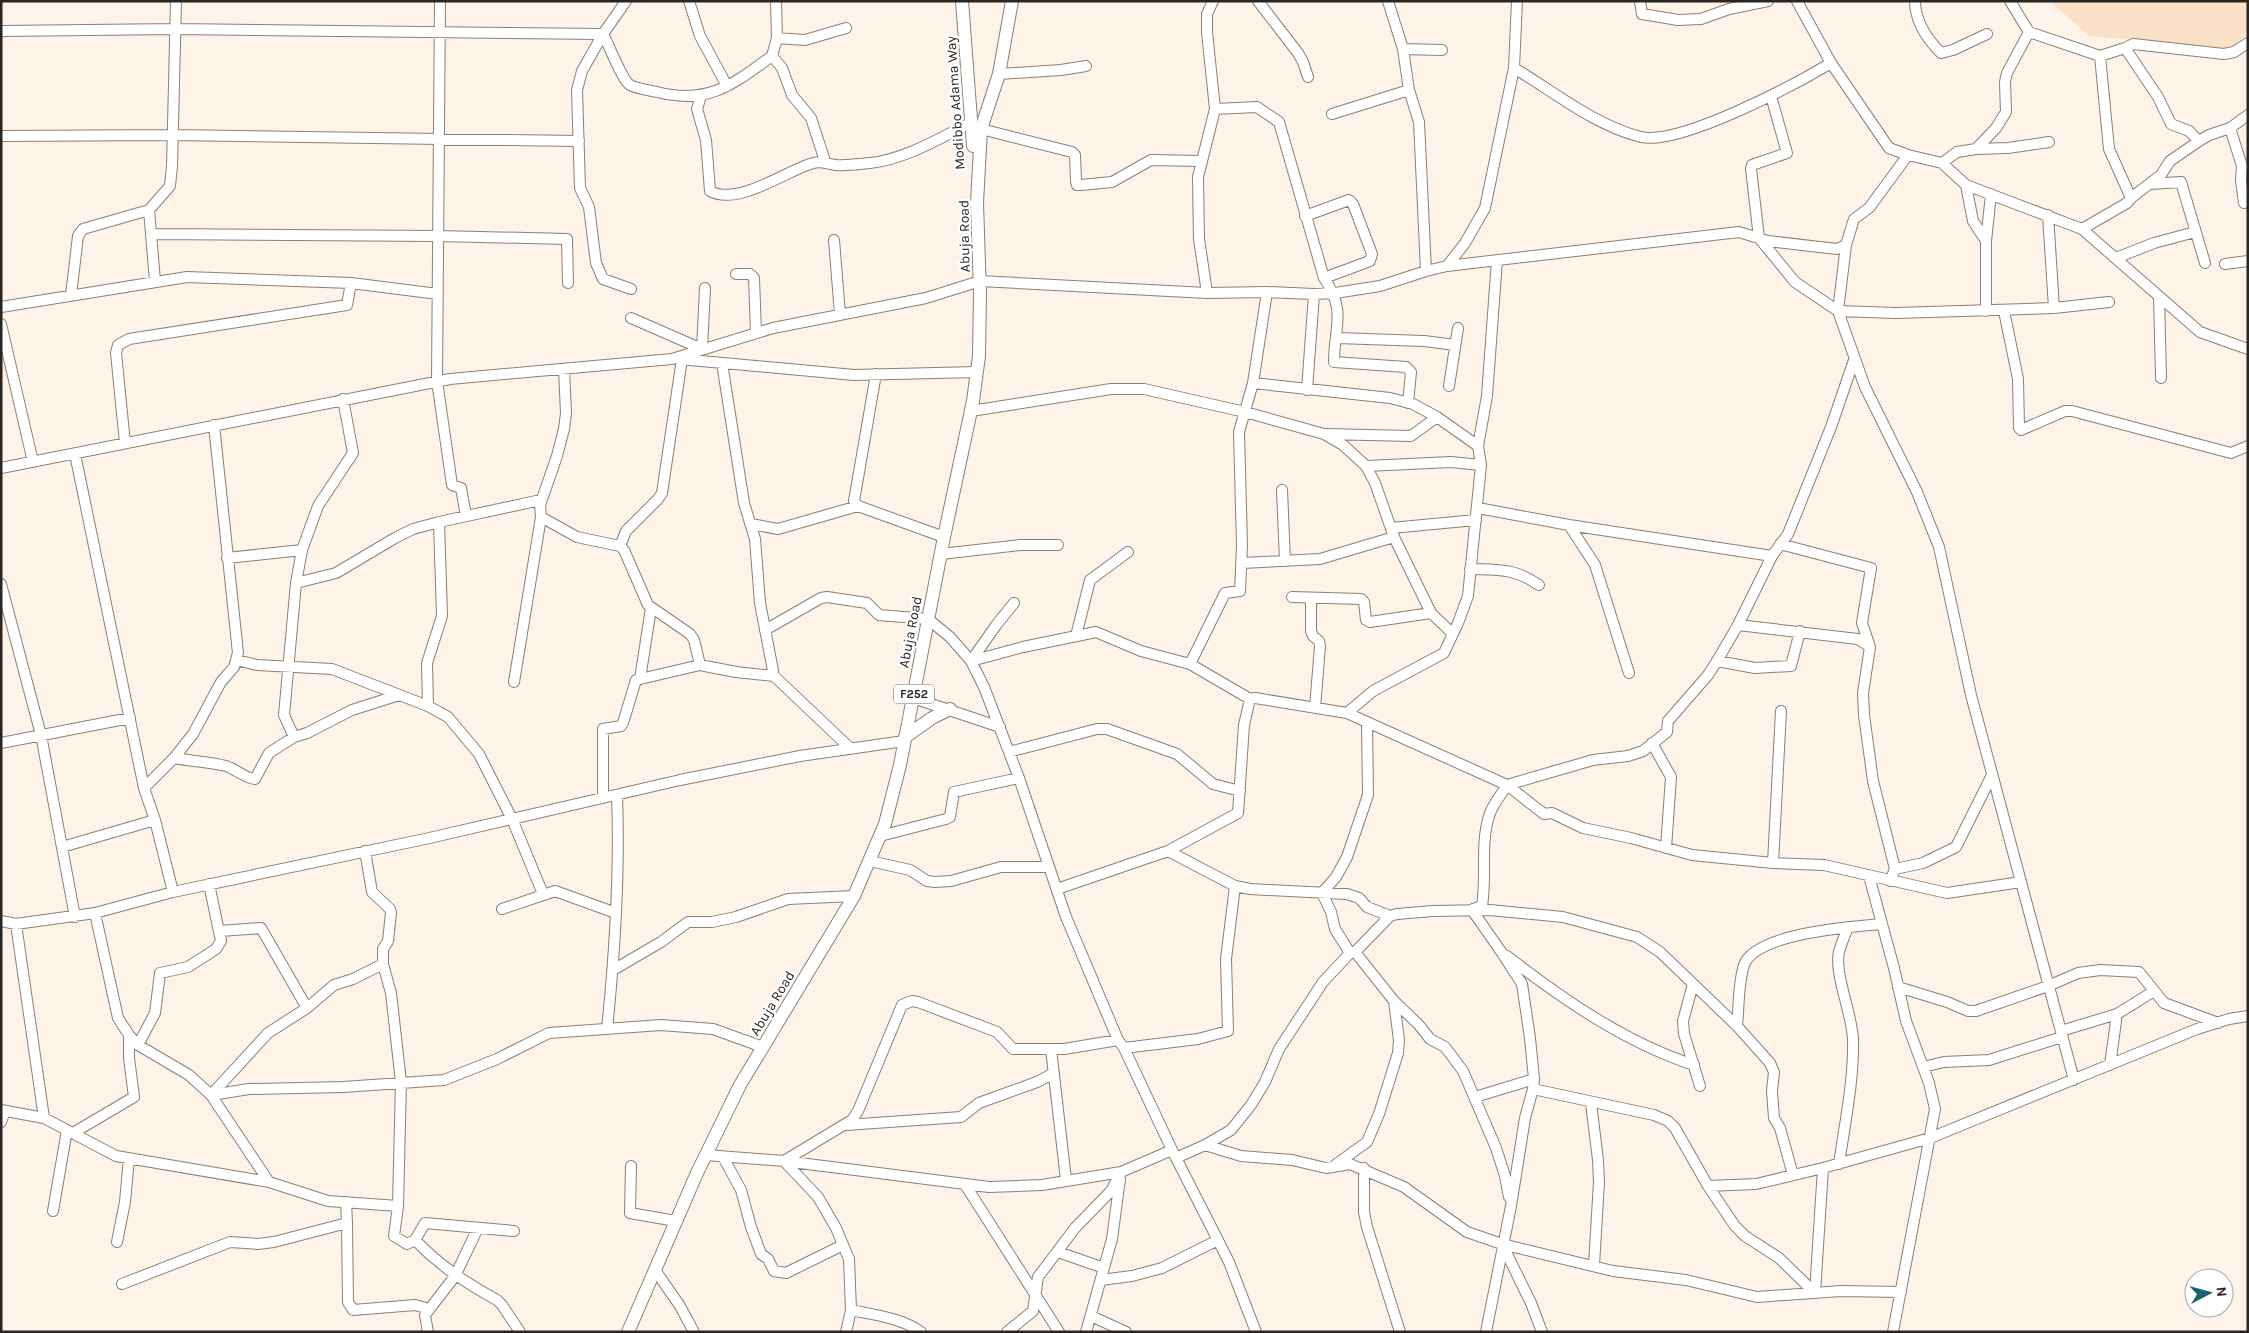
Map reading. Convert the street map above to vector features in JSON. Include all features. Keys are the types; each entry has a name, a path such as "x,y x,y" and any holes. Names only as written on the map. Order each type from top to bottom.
{"main road":[{"name":"Modibbo Adama Way","path":"962,1 976,126"},
{"name":"Abuja Road","path":"628,1332 676,1221 740,1085 854,896 880,836 905,739 944,537 971,411 979,356 980,281 976,126 998,74 1012,1"},
{"path":"905,739 932,718 950,709"}],"street":[{"path":"72,295 78,236 83,229 149,210 170,186 176,1"},
{"path":"440,1 437,381 452,485 461,488 466,516"},
{"path":"626,1 603,34 582,71 577,90 580,188 589,207 596,263 603,279 630,289"},
{"path":"689,1 700,36 727,86"},
{"path":"603,34 630,85 681,97 700,96 727,86 772,56 777,38 776,1"},
{"path":"1206,293 1198,239 1198,177 1215,109 1207,23 1207,14 1213,1"},
{"path":"1258,1 1304,62 1308,77"},
{"path":"1388,1 1403,49 1408,90 1420,131 1426,271"},
{"path":"1447,266 1465,243 1485,208 1514,68 1517,1"},
{"path":"1640,1 1642,14 1678,20 1701,19 1729,9 1768,1"},
{"path":"1797,1 1831,63 1889,148 1908,155 1942,163 1966,185 2082,228 2200,332 2248,349"},
{"path":"1915,1 1916,16 1921,27 1941,53 1954,50 1987,34"},
{"path":"2010,1 2028,32 2100,56 2133,44 2224,54 2234,52 2248,43"},
{"path":"777,38 805,40 846,28"},
{"path":"1,32 175,29 439,34 603,34"},
{"path":"1976,149 1996,128 2006,112 2005,82 2028,32"},
{"path":"2125,48 2158,98 2171,124 2189,131 2199,141"},
{"path":"1403,49 1442,50"},
{"path":"772,56 782,68 792,95 811,118 825,161"},
{"path":"2100,56 2109,149 2130,198"},
{"path":"1514,68 1594,120 1643,137 1657,138 1683,131 1772,96 1831,63"},
{"path":"998,74 1062,70 1086,66"},
{"path":"1332,114 1408,90"},
{"path":"700,96 698,109 706,140 708,184 710,191 716,194 748,191 811,164 825,161 834,165 871,163 892,158 976,126 1072,152 1075,155 1077,185 1112,182 1152,160 1201,162"},
{"path":"1772,96 1787,153 1752,165 1759,238 1795,282 1838,310 1896,313 2004,311 2109,302"},
{"path":"1215,109 1257,107 1279,122 1324,278 1335,293 1339,311 1334,362 1406,367 1411,372 1408,403"},
{"path":"2082,228 2113,213 2127,203 2130,198 2161,175 2170,161 2199,141 2209,135 2230,128 2248,114"},
{"path":"2230,128 2242,166 2241,181 2244,203 2248,202"},
{"path":"1,136 173,135 578,141"},
{"path":"1942,163 1957,152 1976,149 2008,148 2049,142"},
{"path":"1908,155 1868,208 1854,219 1846,245 1838,310 1865,387 1917,492 1939,547 1971,695 2074,1080"},
{"path":"2150,184 2181,182 2205,263"},
{"path":"1966,185 1973,221 1986,241"},
{"path":"1986,311 1986,241 1992,194"},
{"path":"1305,216 1349,200 1353,204 1372,254 1370,261 1324,278"},
{"path":"149,210 155,281"},
{"path":"2048,215 2054,308"},
{"path":"677,359 702,349 756,333 840,314 926,298 980,281 1206,293 1267,292 1314,294 1335,293 1380,286 1447,266 1739,232 1759,238 1837,249 1846,245"},
{"path":"2116,258 2154,243 2195,232"},
{"path":"151,234 567,239 568,283"},
{"path":"834,240 840,314"},
{"path":"1347,713 1373,690 1444,653 1468,596 1481,465 1478,446 1487,396 1497,260"},
{"path":"2225,264 2248,261"},
{"path":"736,274 750,274 754,278 756,333"},
{"path":"1,307 187,277 351,282 438,294"},
{"path":"126,443 116,353 118,345 129,339 347,305 351,282"},
{"path":"702,349 705,288"},
{"path":"1190,664 1225,593 1240,591 1242,563 1239,432 1253,383 1267,292"},
{"path":"1307,390 1314,294"},
{"path":"2159,296 2161,378"},
{"path":"2004,311 2018,379 2019,428 2022,430 2065,411 2072,411 2231,453 2248,446"},
{"path":"631,318 702,349"},
{"path":"1,324 32,462"},
{"path":"1449,386 1458,328"},
{"path":"1337,338 1424,341 1455,345"},
{"path":"1,468 437,381 564,368 677,359 854,375 977,372"},
{"path":"620,546 626,531 662,493 677,359"},
{"path":"1472,910 1482,906 1485,889 1484,837 1489,814 1507,785 1575,765 1628,756 1642,751 1667,732 1668,721 1708,675 1738,625 1772,556 1788,534 1802,503 1847,385 1854,360"},
{"path":"722,363 744,502 756,539 760,603 774,676 851,749"},
{"path":"514,682 541,518 540,505 564,429 566,413 564,368"},
{"path":"858,506 853,497 876,374"},
{"path":"1253,383 1380,397 1408,403 1437,417 1478,446"},
{"path":"971,411 1111,389 1133,389 1158,392 1245,412 1324,434 1415,436 1437,417"},
{"path":"294,737 284,716 290,667 296,583 302,550 318,506 353,453 343,399"},
{"path":"144,788 174,758 194,734 221,682 234,667 238,653 226,558 214,425"},
{"path":"1324,434 1343,445 1366,466 1375,483 1393,532 1431,612 1453,634"},
{"path":"75,454 144,788 155,820 173,892"},
{"path":"1366,466 1451,462 1481,465"},
{"path":"1282,490 1285,561"},
{"path":"296,583 336,573 413,529 536,501 540,505"},
{"path":"751,524 778,529 858,506 944,537"},
{"path":"1478,508 1569,525 1772,556"},
{"path":"541,518 577,537 620,546 624,550 648,605 690,634 694,640 700,665"},
{"path":"1242,563 1320,559 1393,532 1476,520"},
{"path":"428,706 428,663 442,616 439,522"},
{"path":"1569,525 1595,565 1629,673"},
{"path":"941,554 1020,544 1058,545"},
{"path":"1780,544 1872,568 1862,623 1870,647 1863,693 1864,720 1873,781 1895,869 1890,881"},
{"path":"226,558 302,550"},
{"path":"1076,636 1090,580 1128,552"},
{"path":"1470,569 1513,571 1524,575 1539,585"},
{"path":"1,584 41,735 75,916"},
{"path":"765,630 821,598 827,597 867,604 880,615 928,619 950,637 971,662 984,687 1000,727 1076,942 1121,1044 1229,1262 1256,1332"},
{"path":"1292,597 1364,600 1366,620 1370,622 1431,612"},
{"path":"1311,598 1311,631 1313,636 1319,641 1320,646 1316,708"},
{"path":"971,662 1014,603"},
{"path":"640,679 651,608"},
{"path":"1738,625 1858,639 1870,647"},
{"path":"1717,661 1754,668 1791,666 1800,631"},
{"path":"971,662 1024,647 1096,632 1141,651 1190,664 1250,699 1255,698 1347,713 1507,785 1544,814 1552,813 1584,828 1692,855 1773,863 1824,865 1947,893 2021,882"},
{"path":"236,660 257,665 332,669 428,706 448,717 479,754 512,819 544,894"},
{"path":"603,798 603,729 621,726 633,683 640,679 700,665 736,672 774,676"},
{"path":"174,758 224,765 249,778 255,778 269,753 294,737 307,733 352,710 399,695"},
{"path":"913,698 1000,727"},
{"path":"1057,889 1168,851 1238,813 1244,725 1250,699"},
{"path":"1773,863 1781,711"},
{"path":"1,743 130,718"},
{"path":"1322,893 1336,877 1347,857 1368,795 1366,723"},
{"path":"1009,752 1097,729 1107,729 1177,754 1213,784 1240,790"},
{"path":"1,921 16,924 95,913 173,892 603,798 782,760 905,739"},
{"path":"1652,743 1671,777 1666,848"},
{"path":"1895,869 1923,863 1956,847 1992,775"},
{"path":"880,836 946,819 950,816 954,792 1019,778"},
{"path":"607,1029 613,970 619,852 617,795"},
{"path":"62,847 155,820"},
{"path":"365,851 373,895 390,908 391,913 388,941 383,949 383,964 391,993 401,1082 398,1206 394,1236 407,1244 415,1240 425,1223 514,1231"},
{"path":"1168,851 1235,886 1250,889 1347,894 1359,898 1367,907 1390,916"},
{"path":"870,861 910,870 927,881 935,882 950,881 1001,867 1049,867"},
{"path":"1869,876 1906,1021 1923,1067 1935,1109 1894,1332"},
{"path":"138,1045 155,1013 160,973 188,967 216,949 221,942 210,884"},
{"path":"784,1161 846,1125 858,1111 902,1005 908,1002 918,1002 997,1032 1013,1049 1051,1049 1198,1039 1228,1030 1226,959 1235,886"},
{"path":"502,909 555,891 616,913"},
{"path":"1322,893 1331,912 1335,930 1352,952 1430,1039 1445,1047 1463,1071 1496,1148 1505,1176 1511,1206"},
{"path":"613,970 661,942 688,922 712,922 736,917 788,899 854,896"},
{"path":"1472,910 1522,984 1530,1038 1534,1084 1525,1118 1511,1206 1486,1332"},
{"path":"706,1155 784,1161 950,1182 966,1186 989,1187 1042,1185 1121,1172 1205,1145 1231,1130 1251,1106 1265,1082 1279,1049 1323,982 1390,916 1472,910 1563,917 1637,937 1660,952 1764,1054 1774,1072 1772,1091 1774,1118 1780,1128 1793,1175"},
{"path":"95,913 118,1018 138,1045 189,1075 211,1095 269,1182"},
{"path":"16,924 44,1118"},
{"path":"1737,1026 1744,964 1759,948 1803,934 1882,924"},
{"path":"1839,1164 1852,1067 1853,1037 1850,1013 1840,975 1838,954 1848,927"},
{"path":"220,931 261,928 307,1008"},
{"path":"1502,952 1557,994 1593,1016 1663,1055 1694,1065"},
{"path":"211,1095 268,1033 307,1008 334,985 353,979 383,964"},
{"path":"1898,986 1968,1011 1976,1011 2048,986 2078,973 2100,970 2139,972 2164,1003 2218,1023"},
{"path":"1693,984 1683,1021 1684,1034 1700,1086"},
{"path":"1923,1067 1944,1062 1990,1060 2117,1014 2154,991"},
{"path":"1334,1167 1367,1142 1378,1114 1398,1054 1399,1040 1394,1001"},
{"path":"2110,1065 2117,1014"},
{"path":"1708,1186 1756,1184 1839,1164 1930,1138 2197,1029 2248,1016"},
{"path":"211,1095 249,1089 343,1087 450,1078 497,1059 549,1033 661,1025 713,1029 763,1047"},
{"path":"53,1211 70,1132 134,1097 129,1058 129,1035"},
{"path":"1051,1049 1066,1180"},
{"path":"846,1125 961,1117 979,1103 1037,1082 1054,1073"},
{"path":"1475,1097 1534,1084 1591,1103 1654,1115 1668,1121 1675,1128 1708,1186 1735,1226 1745,1236 1779,1258 1815,1293"},
{"path":"1591,1103 1599,1167 1594,1265"},
{"path":"1,1122 3,1111 44,1118 116,1156 269,1182 328,1201 398,1206"},
{"path":"1205,1145 1241,1156 1292,1160 1326,1168 1350,1164 1364,1168 1404,1187 1467,1232 1502,1244 1613,1271 1686,1280 1757,1297 1815,1293 1901,1292"},
{"path":"723,1157 741,1190 761,1254 768,1259 774,1271 786,1273 843,1245"},
{"path":"117,1242 125,1202 129,1158"},
{"path":"784,1161 818,1197 849,1259 851,1310 846,1332"},
{"path":"631,1166 630,1213 676,1221"},
{"path":"1364,1168 1364,1212 1367,1227 1400,1332"},
{"path":"1815,1293 1823,1168"},
{"path":"1007,1332 1033,1311 1038,1277 1075,1228 1111,1191 1121,1172"},
{"path":"1086,1332 1112,1239 1121,1172"},
{"path":"966,1186 1059,1332"},
{"path":"346,1202 348,1223 348,1302 354,1310 415,1305 429,1309"},
{"path":"122,1284 230,1242 258,1244 274,1242 348,1223"},
{"path":"428,1332 425,1315 455,1276 478,1228"},
{"path":"415,1240 433,1259 455,1276 502,1305 520,1332"},
{"path":"1101,1280 1132,1276 1162,1268 1218,1240"},
{"path":"1502,1244 1531,1303 1542,1332"},
{"path":"1058,1252 1104,1268"},
{"path":"655,1270 680,1306 694,1332"},
{"path":"851,1310 883,1316 915,1327 921,1332"},
{"path":"1091,1316 1126,1332"}],"shaded area":[{"path":"2050,1 2248,1 2248,29 2234,50 2089,36"}]}
